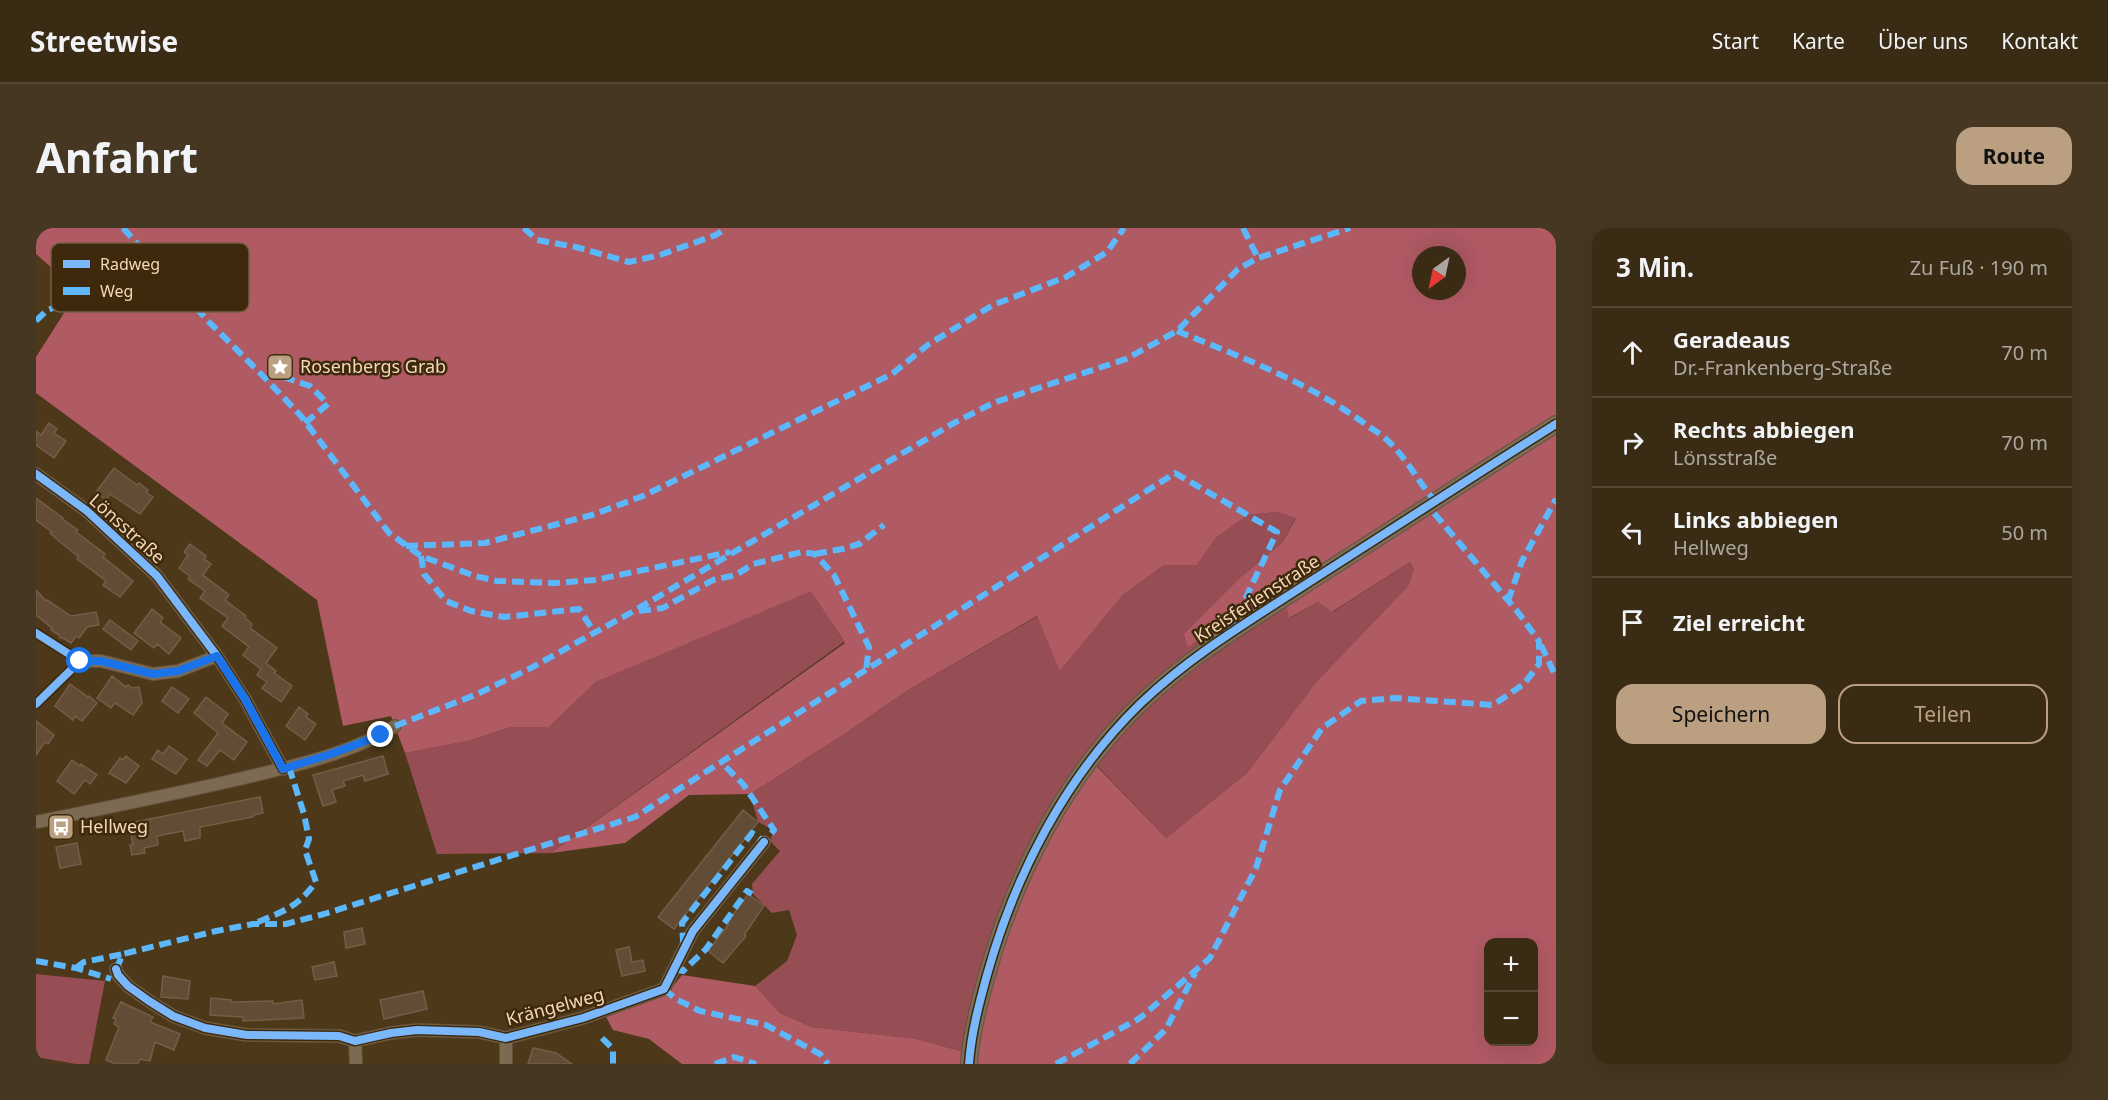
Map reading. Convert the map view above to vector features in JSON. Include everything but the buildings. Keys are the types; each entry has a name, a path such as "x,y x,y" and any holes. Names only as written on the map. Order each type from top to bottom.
{"street":[{"name":"Kreisferienstraße","path":"969,1064 979,1003 996,943 1013,896 1036,846 1076,781 1140,704 1174,674 1230,633 1556,424"},
{"name":"Lönsstraße","path":"36,474 87,510 157,576 217,656 245,699 283,769"},
{"path":"80,661 101,661 153,674 178,671 217,656"},
{"path":"36,822 283,769 371,739 395,726"},
{"name":"Krängelweg","path":"116,969 118,975 128,986 149,1001 173,1016 205,1028 247,1035 339,1036 355,1041 417,1030 479,1032 506,1038 583,1018 664,989 693,931 764,842"},
{"path":"506,1038 506,1064"},
{"path":"355,1041 356,1064"}],"shaded area":[{"path":"36,228 1556,228 1556,1064 682,1064 649,1039 613,1030 606,1017 666,995 682,975 755,986 780,1013 812,1027 917,1039 964,1052 989,944 1011,881 1036,832 1086,755 1166,838 1247,773 1317,681 1408,586 1414,569 1410,562 1332,612 1318,602 1289,618 1282,583 1188,647 1184,634 1242,576 1283,542 1296,518 1278,512 1248,515 1216,538 1197,565 1164,565 1123,595 1060,671 1037,616 908,690 843,735 750,794 689,795 625,843 551,853 845,643 811,591 596,682 549,727 511,727 468,741 405,753 391,716 343,726 317,600 36,393 36,357 65,312 249,312 249,243 51,243 51,267 36,254"},
{"path":"1278,512 1296,517 1283,542 1242,576 1282,583 1290,618 1318,602 1333,612 1410,562 1414,569 1408,586 1317,681 1247,773 1166,838 1087,755 964,1052 917,1039 812,1027 780,1013 755,986 787,961 797,935 789,910 772,913 753,894 752,884 780,851 770,841 774,830 758,822 750,794 843,735 908,690 1038,616 1061,670 1123,595 1164,565 1197,565 1216,538 1248,515"},
{"path":"811,590 844,642 551,853 437,854 405,753 468,741 511,727 549,727 596,682"},
{"path":"36,974 105,981 89,1064 36,1057"}],"marked path":[{"path":"123,228 137,243"},
{"path":"524,228 537,240 576,247 629,262 660,255 716,235 726,228"},
{"path":"406,546 485,543 592,515 643,496 892,374 929,344 993,305 1066,277 1107,252 1124,228"},
{"path":"1243,228 1258,258"},
{"path":"395,726 475,695 529,669 632,612 954,423 993,403 1126,359 1177,331 1238,269 1258,258 1350,228"},
{"path":"36,321 51,309"},
{"path":"200,312 301,416 389,533 421,556 475,576 497,581 555,583 595,580 730,552"},
{"path":"1177,331 1272,371 1340,407 1381,435 1394,447 1435,501"},
{"path":"271,363 286,378 310,386 328,404 305,423"},
{"path":"116,969 123,954 216,931 253,924 286,924 324,914 635,817 1175,473 1277,532 1230,631"},
{"path":"1508,601 1522,561 1556,499"},
{"path":"1056,1064 1140,1018 1210,958 1256,868 1280,790 1322,728 1361,701 1395,698 1493,705 1524,684 1539,664 1539,641 1517,611 1428,506"},
{"path":"815,554 859,544 884,525"},
{"path":"639,611 663,608 713,580 736,575 753,564 802,552 815,554 834,575 869,647 866,670"},
{"path":"421,556 424,574 446,601 471,611 504,617 579,609 595,633"},
{"path":"1541,645 1556,677"},
{"path":"686,943 683,941 682,923 752,833 764,842 774,830 743,784 721,762"},
{"path":"258,922 290,907 303,897 316,882 305,850 309,839 304,814 289,767"},
{"path":"675,969 683,971 706,949 747,891 752,894"},
{"path":"76,968 84,962 123,954"},
{"path":"36,961 76,968 111,979"},
{"path":"1130,1064 1166,1029 1195,973"},
{"path":"664,989 676,999 700,1011 766,1025 820,1054 828,1064"},
{"path":"602,1038 613,1049 613,1064"},
{"path":"715,1064 734,1057 756,1064"}],"cycle path":[{"path":"969,1064 973,1030 981,997 1012,901 1046,829 1066,795 1113,733 1160,686 1224,637 1556,424"},
{"path":"36,474 87,511 157,576 217,656 245,699 283,769"},
{"path":"36,633 80,661 36,704"},
{"path":"116,969 118,975 128,986 149,1001 173,1016 205,1028 247,1035 339,1036 355,1041 417,1030 479,1032 506,1038 583,1018 664,989 693,931 764,842"}],"place":[{"name":"Rosenbergs Grab","path":"280,367"},
{"name":"Hellweg","path":"61,827"}],"route":[{"path":"80,661 101,661 153,674 178,671 217,656 245,699 283,769 381,735"}]}
